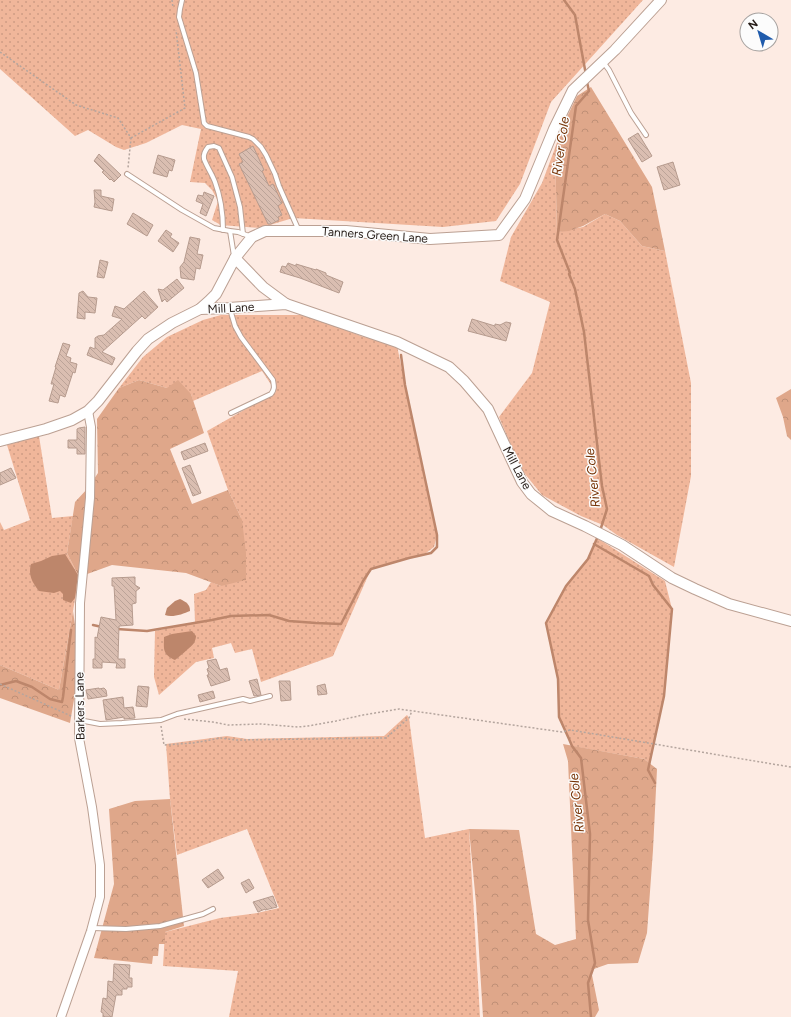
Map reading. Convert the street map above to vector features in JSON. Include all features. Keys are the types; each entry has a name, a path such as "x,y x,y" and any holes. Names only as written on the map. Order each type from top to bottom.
{"street":[{"name":"Tanners Green Lane","path":"248,236 265,232 299,231 346,231 430,239 499,235 525,199 554,129 573,90 661,0"},
{"path":"0,442 46,429 72,420 88,412 148,339 172,323 200,309 216,294 248,236"},
{"name":"Mill Lane","path":"235,258 263,287 286,304 397,342 449,367 464,381 488,409 522,482 531,494 552,511 622,544 672,578 695,589 729,604 791,621"},
{"name":"Mill Lane","path":"200,309 286,304"},
{"name":"Barkers Lane","path":"61,1017 92,928 100,897 100,865 92,807 79,738 80,603 90,498 91,427 88,412"}],"lane":[{"path":"182,0 179,17 196,73 204,123 207,126 249,137 261,147 275,174 299,231"},
{"path":"603,61 631,113 646,135"},
{"path":"223,230 222,208 219,195 204,158 205,152 208,148 214,146 219,148 234,185 248,236"},
{"path":"127,174 182,210 214,228 238,232 248,236"},
{"path":"230,231 235,258"},
{"path":"230,308 235,326 241,337 273,380 275,388 271,394 231,413"},
{"path":"79,720 100,724 161,720 178,714 243,699 250,701 270,696"},
{"path":"92,928 126,929 160,926 203,914 213,909"}],"path":[{"path":"172,0 173,8"},
{"path":"131,138 185,108 176,31"},
{"path":"0,52 76,105 118,118 131,138 127,174"},
{"path":"0,684 79,720"},
{"path":"182,719 228,725 261,724 298,727 399,709 562,732 570,730 791,767"},
{"path":"161,720 164,746 221,738 237,740 386,738 409,718 412,711"}],"shaded area":[{"path":"0,0 643,0 551,102 520,184 496,221 443,227 293,218 260,228 220,225 212,220 218,201 212,190 205,183 190,182 201,129 182,125 146,143 124,150 116,147 88,130 75,136 0,69"},
{"path":"555,148 557,232 583,227 605,214 620,221 642,246 665,251 691,383 691,476 674,567 617,535 603,525 581,516 542,495 521,469 499,417 532,373 550,302 500,281 511,237 542,183"},
{"path":"221,315 306,315 361,336 397,346 437,535 434,547 426,553 371,569 333,656 261,682 252,649 235,653 231,643 212,648 214,658 196,662 159,695 154,677 155,631 195,623 194,594 206,590 211,582 221,586 241,518 228,490 207,431 276,392 262,371 193,401 191,394 139,380 119,388 143,357 167,337 203,320"},
{"path":"39,436 52,518 73,516 67,553 79,577 59,690 0,665 0,522 4,530 30,520 7,445"},
{"path":"597,538 665,581 672,609 664,696 649,763 644,759 572,746 559,717 558,679 546,623 566,586 588,559"},
{"path":"65,554 78,575 75,598 71,603 63,600 63,594 60,591 54,593 39,591 30,575 31,564 52,556"},
{"path":"180,599 187,604 190,611 174,616 165,615 167,608 175,601"},
{"path":"192,631 196,636 193,644 175,660 168,656 164,648 164,637 172,634"},
{"path":"407,715 409,718 425,838 469,829 480,1017 229,1017 238,971 163,966 165,932 220,918 257,913 279,908 247,829 177,855 170,799 166,744 227,736 247,739 384,736"}],"green space":[{"path":"591,87 652,187 665,251 642,246 620,221 605,214 583,226 569,231 557,232 555,148 577,96"},
{"path":"139,380 167,388 178,380 191,394 204,433 170,449 192,504 228,490 242,520 246,553 246,580 221,586 186,573 112,565 79,577 67,553 75,502 88,488 98,473 97,419 119,388"},
{"path":"791,389 791,440 787,436 783,417 776,398"},
{"path":"73,611 75,625 76,688 70,723 0,698 0,665 59,690"},
{"path":"563,744 644,759 657,769 647,933 638,963 608,964 591,970 599,1010 595,1017 483,1017 476,903 469,829 519,830 536,934 555,945 576,939 568,761"},
{"path":"170,799 184,926 165,932 165,944 159,944 158,956 153,956 152,964 94,958 114,884 109,809 135,801"}],"building":[{"path":"638,133 652,156 642,162 628,139"},
{"path":"253,146 264,170 262,171 269,186 273,184 282,203 278,206 282,215 278,217 279,220 271,224 268,224 239,164 243,162 239,154"},
{"path":"99,154 121,175 114,182 102,172 104,171 94,161"},
{"path":"158,155 175,160 172,171 169,170 167,177 153,173"},
{"path":"673,162 680,185 664,190 657,167"},
{"path":"94,190 101,190 101,196 114,199 112,211 94,207"},
{"path":"204,192 214,196 206,216 200,213 203,204 196,201 198,195 203,196"},
{"path":"133,213 153,225 147,236 127,224"},
{"path":"166,230 172,234 170,237 179,243 173,252 158,241"},
{"path":"190,237 200,239 197,254 203,255 200,269 196,268 194,280 181,278 180,267 184,262"},
{"path":"100,260 108,262 104,278 97,277"},
{"path":"288,263 296,266 296,264 316,269 343,282 339,293 280,272 282,266 286,267"},
{"path":"177,279 184,288 167,302 165,299 162,302 158,289 163,290"},
{"path":"83,291 88,297 97,298 95,313 85,312 85,319 77,318 79,293"},
{"path":"144,291 158,307 145,319 142,316 102,352 115,358 112,365 87,355 90,347 95,349 95,338 104,335 122,319 112,316 115,306 124,309"},
{"path":"472,319 495,326 495,324 500,325 506,322 511,323 506,341 468,331"},
{"path":"63,343 70,345 66,356 71,358 70,362 77,364 65,397 60,395 58,403 49,401 54,384 51,384 55,367"},
{"path":"85,427 85,454 77,454 77,448 68,448 68,440 77,440 77,429"},
{"path":"205,443 208,451 184,460 181,452"},
{"path":"190,465 201,493 193,496 182,468"},
{"path":"11,468 16,478 0,485 0,473"},
{"path":"135,577 135,585 140,588 136,591 136,603 132,604 133,625 119,626 118,659 125,659 125,668 116,668 117,663 102,662 102,668 93,668 93,659 95,659 95,637 97,638 101,617 116,620 114,586 112,586 112,578"},
{"path":"216,659 220,670 227,668 230,680 211,686 207,675 209,675 207,669 209,668 207,661"},
{"path":"257,679 261,695 254,696 249,681"},
{"path":"279,681 290,681 291,700 281,701"},
{"path":"325,684 327,694 318,695 317,686"},
{"path":"138,686 149,687 147,707 136,706"},
{"path":"104,688 106,690 107,696 88,699 86,690"},
{"path":"213,691 215,698 200,702 198,695"},
{"path":"123,697 124,708 133,707 135,718 124,719 124,717 106,720 103,700"},
{"path":"218,869 224,878 208,888 202,880"},
{"path":"249,879 254,888 246,893 241,883"},
{"path":"273,896 277,907 258,912 253,902"},
{"path":"114,964 130,965 129,978 132,978 132,987 122,989 122,995 116,995 112,1017 103,1017 103,1013 101,1012 103,998 107,999 108,981 113,982"}],"waterway":[{"name":"River Cole","path":"564,0 575,15 586,75"},
{"name":"River Cole","path":"587,82 589,91 576,106 557,240 575,289 584,332 602,486 607,509 600,531"},
{"path":"117,629 147,631 231,616 269,615 289,621 341,624 363,581 371,569 431,553 437,547 437,535 405,385 401,355"},
{"name":"River Cole","path":"591,1017 588,983 595,963 588,920 590,834 581,758 572,746 559,717 558,679 546,623 566,586 588,559 598,536"},
{"path":"594,544 649,576 653,585 672,609 664,696 648,770 655,783"},
{"path":"93,625 102,627"},
{"path":"0,685 16,681 32,687 50,699 62,702 71,630"}]}
